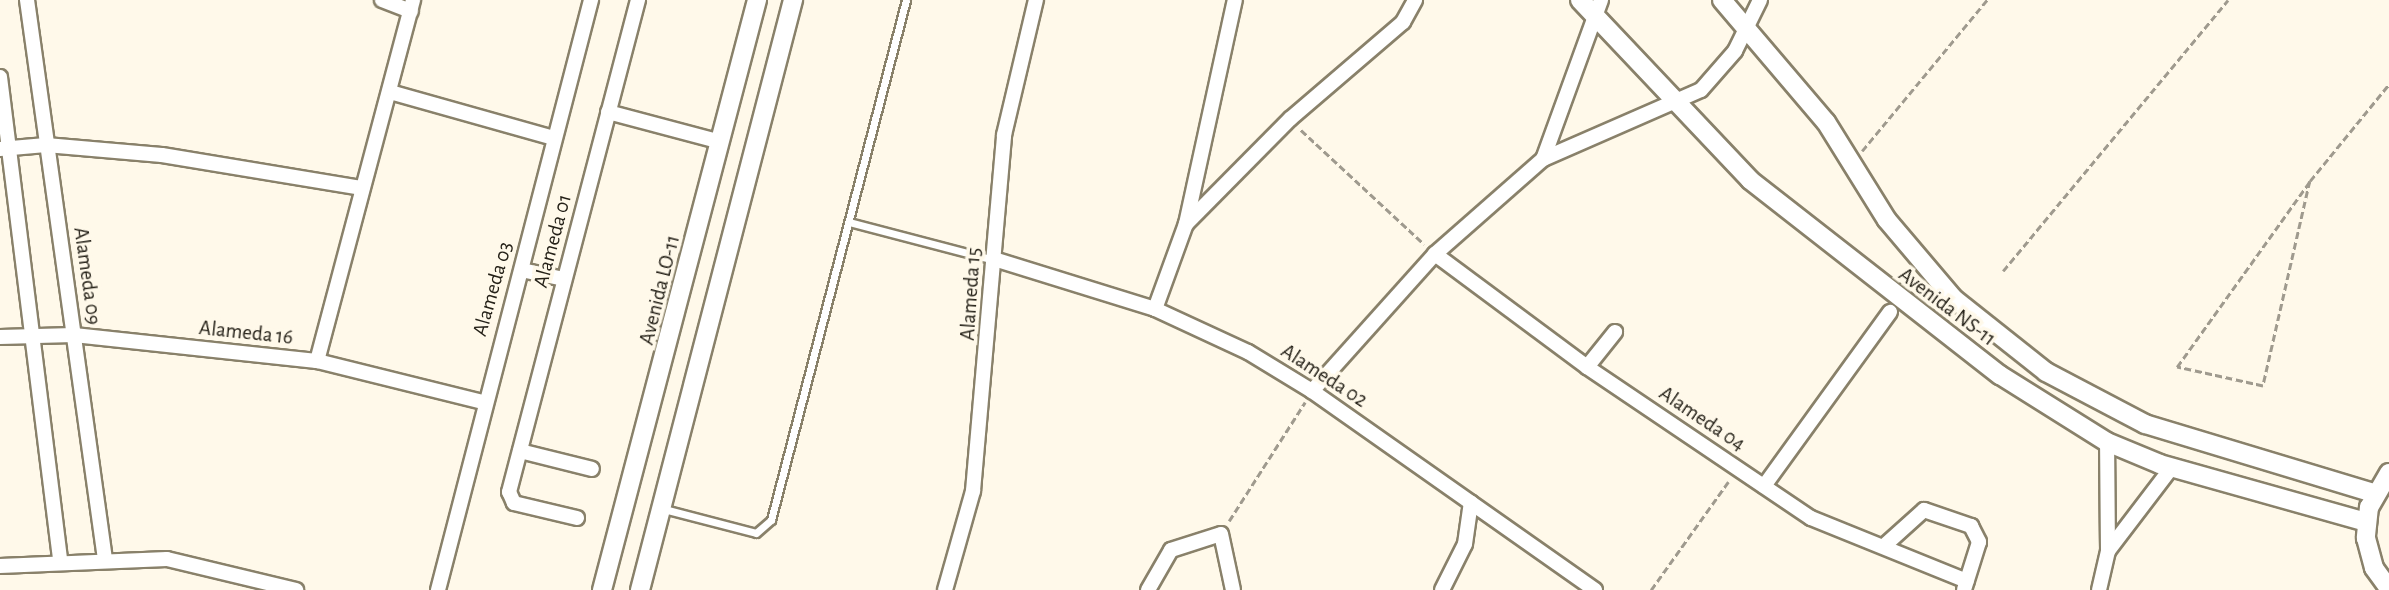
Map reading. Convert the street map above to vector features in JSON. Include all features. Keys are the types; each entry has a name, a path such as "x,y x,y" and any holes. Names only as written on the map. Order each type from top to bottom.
{"street":[{"name":"Alameda 09","path":"27,0 105,559"},
{"path":"317,361 412,5 382,0"},
{"name":"Alameda 03","path":"438,590 483,402 522,270 591,0"},
{"name":"Alameda 01","path":"577,518 514,503 509,492 638,0"},
{"name":"Avenida LO-11","path":"602,590 757,0"},
{"path":"640,590 793,0"},
{"name":"Alameda 15","path":"945,590 973,491 997,260 995,216 1004,135 1036,0"},
{"path":"1155,309 1186,224 1235,0"},
{"path":"1186,224 1290,118 1403,22 1415,0"},
{"name":"Avenida NS-11","path":"1580,0 1593,17 1750,180 1913,311 2000,375 2107,442 2172,467 2366,522"},
{"path":"1543,159 1601,0"},
{"name":"Avenida NS-11","path":"1722,0 1826,122 1887,220 1954,299 2046,372 2145,424 2374,493"},
{"path":"1312,391 1434,254 1543,159 1676,103 1717,75 1760,0"},
{"path":"0,77 4,149 60,562"},
{"path":"390,92 554,138"},
{"path":"608,112 721,142"},
{"path":"4,149 47,145 188,158 362,188"},
{"name":"Alameda 04","path":"1434,254 1587,367 1811,518 1884,546 1966,585"},
{"name":"Alameda 02","path":"997,260 1155,309 1248,352 1312,391 1595,590"},
{"path":"522,270 564,279"},
{"path":"1764,486 1890,312"},
{"path":"1587,367 1615,332"},
{"name":"Alameda 16","path":"0,337 74,335 317,361 483,402"},
{"path":"2099,590 2108,551 2107,442"},
{"path":"520,451 592,469"},
{"path":"2108,551 2172,467"},
{"path":"2389,473 2374,493 2366,522 2368,554 2389,589"},
{"path":"1442,590 1465,544 1471,502"},
{"path":"1884,546 1915,514 1932,510 1951,517 1978,532 1966,585"},
{"path":"1147,590 1171,550 1221,534 1233,590"},
{"path":"0,566 105,559 198,563 296,590"}],"lane":[{"path":"660,508 756,533 766,530 906,0"},
{"path":"849,222 997,260"}],"path":[{"path":"1861,153 1987,0"},
{"path":"2003,271 2228,0"},
{"path":"2310,181 2263,386 2177,367 2310,181 2389,83"},
{"path":"1290,118 1434,254"},
{"path":"1221,534 1312,391"},
{"path":"1651,590 1738,468"}]}
